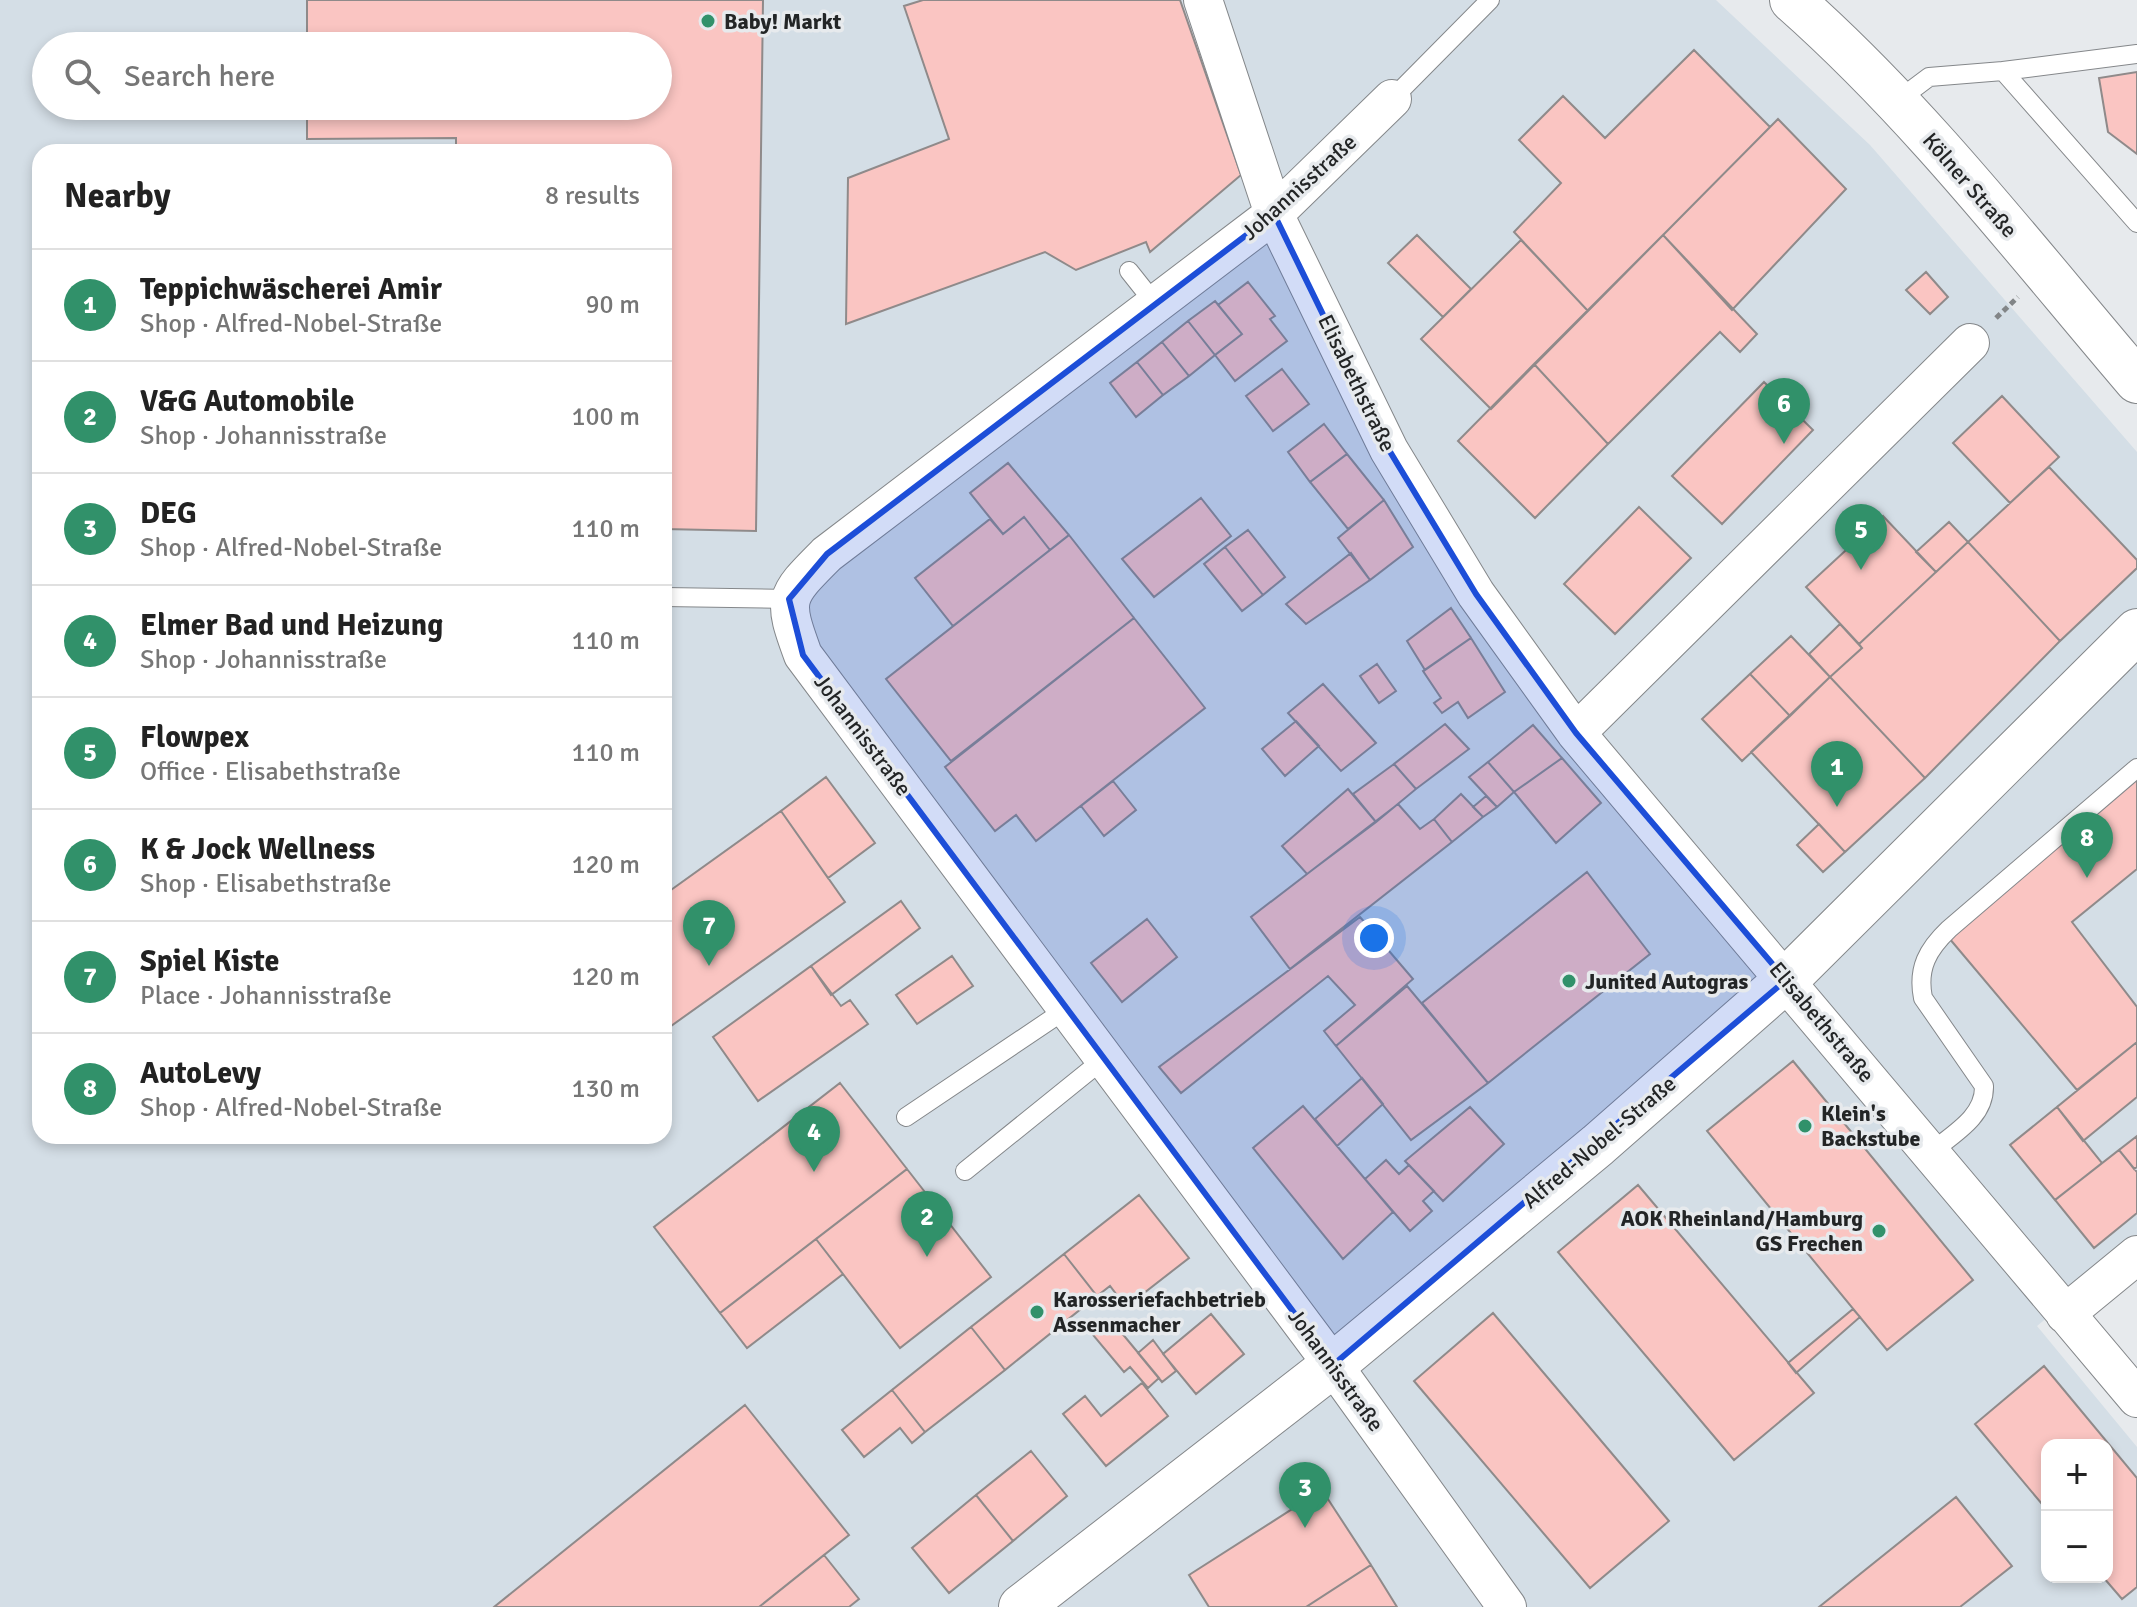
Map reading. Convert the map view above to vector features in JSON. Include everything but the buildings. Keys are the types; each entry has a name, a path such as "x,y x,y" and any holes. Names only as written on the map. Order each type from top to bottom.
{"street":[{"name":"Elisabethstraße","path":"1203,0 1274,214 1389,450 1476,594 1576,733 2137,1398"},
{"name":"Kölner Straße","path":"1792,0 1831,34 1897,101 2137,381"},
{"name":"Johannisstraße","path":"1392,99 1274,214 827,554 803,577 789,599 790,621 803,655 1333,1365 1507,1607"},
{"path":"1576,733 1970,343"},
{"name":"Alfred-Nobel-Straße","path":"1021,1607 1333,1365 1598,1145 1786,980 2137,631"},
{"path":"2065,1314 2137,1255"}],"lane":[{"name":"Johannisstraße","path":"1392,99 1490,0"},
{"path":"1897,101 1929,77 2137,54"},
{"path":"2003,71 2137,223"},
{"path":"1129,271 1156,305"},
{"path":"672,597 789,599"},
{"path":"1930,1153 1978,1112 1985,1099 1984,1086 1923,998 1920,982 1923,962 1933,944 1949,929 2137,768"},
{"path":"906,1117 1068,1008"},
{"path":"965,1171 1105,1058"}],"path":[{"path":"1970,343 2044,272"}],"highlighted area":[{"path":"1274,214 1389,450 1476,594 1576,733 1786,980 1333,1365 803,655 789,599 827,554"}],"shaded area":[{"path":"0,0 1716,0 1870,145 2137,452 2137,1243 2037,1326 2137,1447 2137,1607 0,1607"}],"place":[{"name":"Baby! Markt","path":"708,21"},
{"name":"K & Jock Wellness","path":"1784,444"},
{"name":"Flowpex","path":"1861,570"},
{"name":"Teppichwäscherei Amir","path":"1837,807"},
{"name":"AutoLevy","path":"2087,878"},
{"name":"Spiel Kiste","path":"709,966"},
{"name":"Junited Autogras","path":"1569,981"},
{"name":"Klein's Backstube","path":"1805,1126"},
{"name":"Elmer Bad und Heizung","path":"814,1172"},
{"name":"AOK Rheinland/Hamburg GS Frechen","path":"1879,1231"},
{"name":"V&G Automobile","path":"927,1257"},
{"name":"Karosseriefachbetrieb Assenmacher","path":"1037,1312"},
{"name":"DEG","path":"1305,1528"}]}
